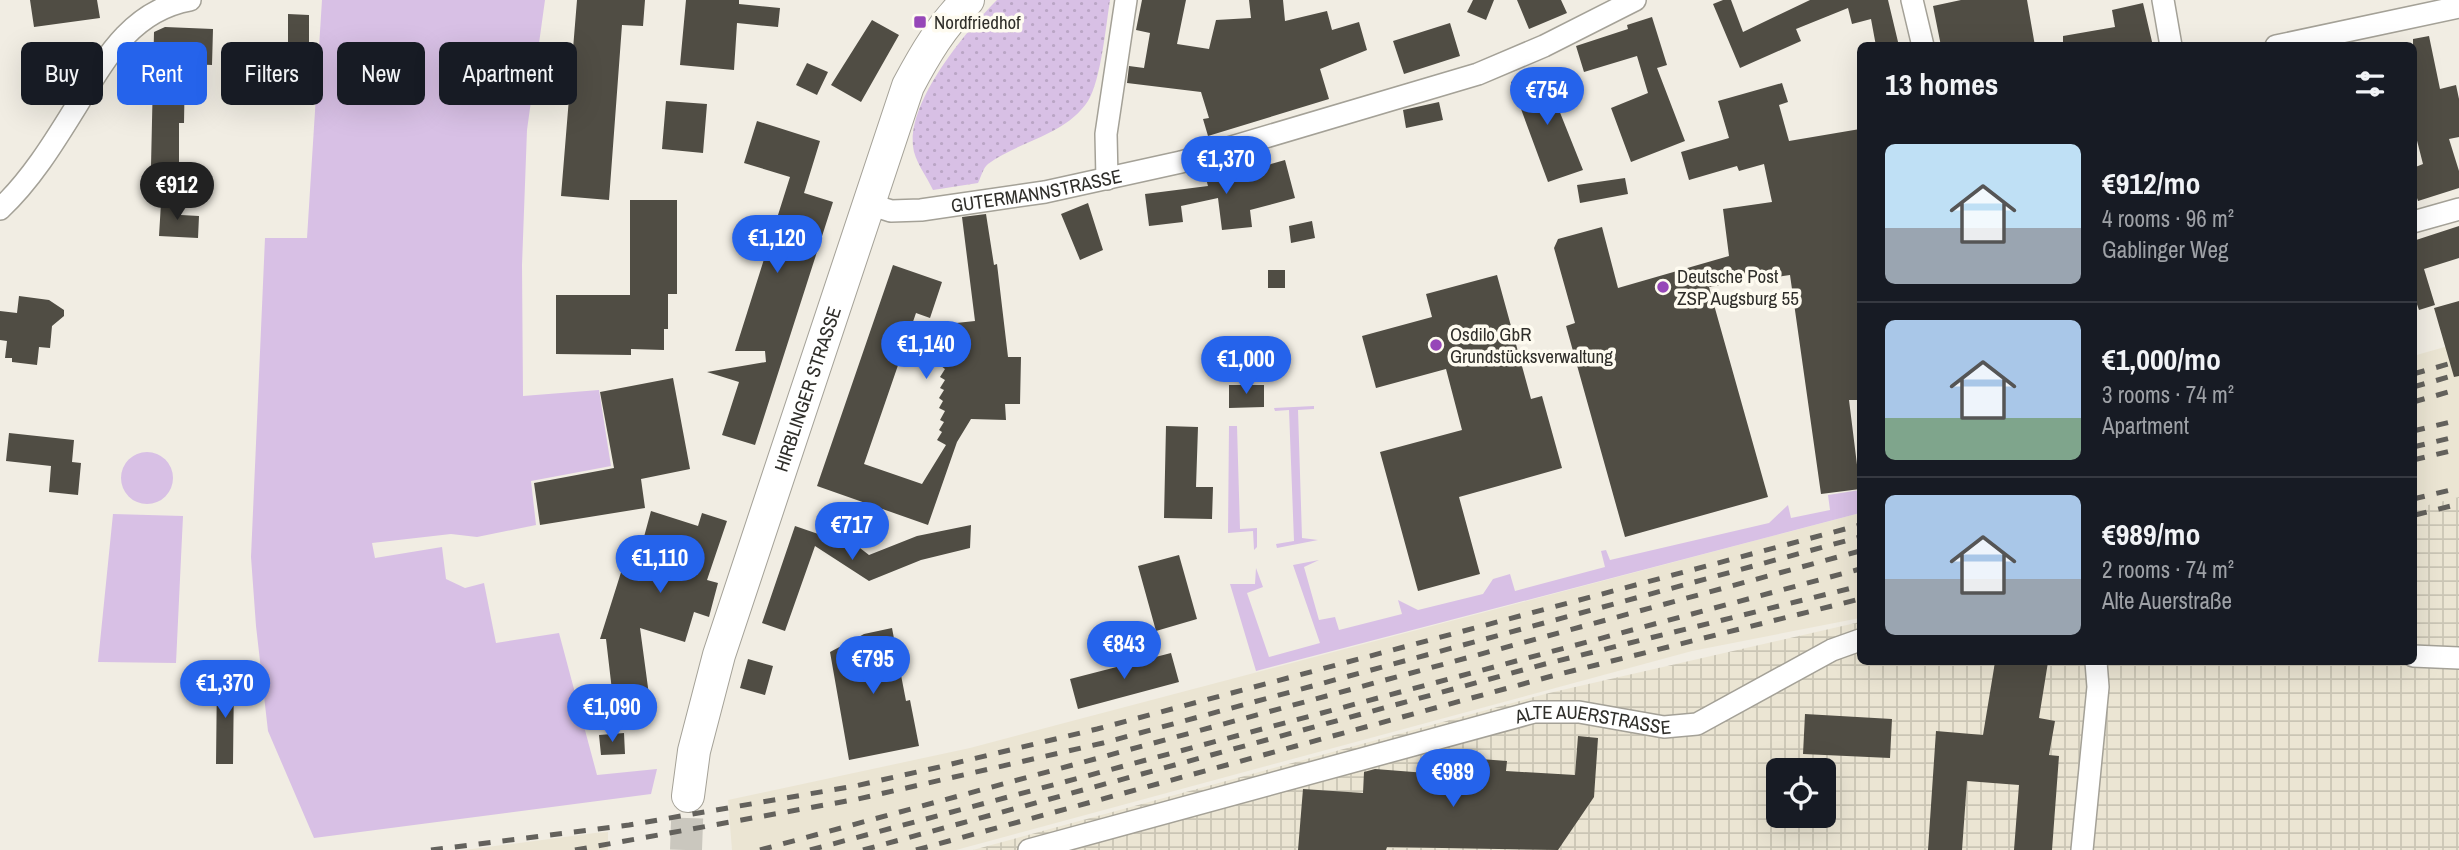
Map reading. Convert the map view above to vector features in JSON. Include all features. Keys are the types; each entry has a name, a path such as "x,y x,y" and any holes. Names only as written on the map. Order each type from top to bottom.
{"main road":[{"name":"HIRBLINGER STRASSE","path":"688,796 694,751 717,663 908,86 930,46 952,16 968,0"}],"street":[{"path":"0,209 43,157 96,69 124,33 154,13 190,0"},
{"path":"1107,179 1106,134 1126,0"},
{"name":"GUTERMANNSTRASSE","path":"869,204 891,211 920,210 1107,179 1181,162 1478,74 1544,46 1635,0"},
{"path":"1912,0 1922,42"},
{"path":"2163,0 2170,42"},
{"path":"2295,42 2459,7"},
{"path":"2417,221 2459,209"},
{"name":"ALTE AUERSTRASSE","path":"1029,850 1534,712 1579,712 1664,727 1697,724 1832,650 1857,641"},
{"path":"2417,656 2459,658"},
{"path":"2082,850 2098,687 2096,665"}],"shaded area":[{"path":"322,0 545,0 539,42 439,42 439,105 530,105 527,130 522,265 523,396 599,390 611,466 531,481 536,525 477,537 451,534 372,543 375,558 442,547 446,579 465,588 484,583 496,643 559,633 597,775 657,769 651,794 314,838 268,731 251,557 265,238 307,238 315,105 323,105 323,42 319,42"},
{"path":"997,0 1110,0 1093,92 1079,113 1067,122 988,164 978,183 933,190 918,163 913,146 914,128 920,108 929,88 956,47"},
{"path":"2459,343 2459,501 2417,510 2417,355"},
{"path":"1314,406 1314,409 1298,410 1302,538 1318,540 1277,548 1276,544 1294,541 1289,410 1275,411 1274,408"},
{"path":"1229,426 1237,426 1240,529 1257,528 1257,547 1254,550 1253,531 1228,533"},
{"path":"147,452 157,454 165,460 171,468 171,488 165,496 157,502 147,504 137,502 129,496 123,488 121,478 123,468 129,460 137,454"},
{"path":"1857,490 1857,514 1256,671 1230,584 1255,584 1256,568 1263,587 1247,593 1269,657 1320,643 1293,565 1319,560 1304,567 1319,620 1335,617 1339,630 1402,614 1398,600 1418,610 1483,594 1493,579 1510,574 1515,591 1605,567 1601,551 1606,550 1610,560 1769,523 1788,505 1791,518 1830,510 1828,495"},
{"path":"2459,497 2459,850 973,850 1549,693 1857,623 1857,665 2417,665 2417,508"},
{"path":"113,514 183,516 176,663 98,662"},
{"path":"1857,514 1857,619 1692,651 956,850 732,850 728,800 970,748"},
{"path":"608,832 608,850 465,850 595,833"}],"building":[{"path":"30,0 97,0 100,18 34,27"},
{"path":"577,0 645,0 643,26 622,25 609,200 561,196 568,105 577,105 577,42 574,42"},
{"path":"686,0 739,0 739,4 780,8 778,27 737,23 734,70 680,65"},
{"path":"1142,0 1186,0 1177,44 1209,49 1216,20 1251,18 1249,0 1283,0 1285,21 1327,11 1332,30 1359,22 1367,50 1320,69 1329,99 1208,136 1203,119 1209,118 1201,92 1127,83 1129,66 1144,68 1150,33 1136,30"},
{"path":"1473,0 1494,0 1486,20 1467,12"},
{"path":"1517,0 1561,0 1567,13 1529,29"},
{"path":"1731,0 1743,32 1810,0 1888,0 1898,42 1875,42 1871,19 1852,24 1848,8 1796,29 1801,41 1740,68 1713,4"},
{"path":"1961,0 2027,0 2034,42 1940,42 1933,6"},
{"path":"2143,3 2152,42 2063,42 2063,36 2115,27 2112,10"},
{"path":"288,14 309,15 309,42 288,42"},
{"path":"1652,17 1667,65 1657,68 1685,141 1631,162 1611,108 1648,93 1637,56 1584,72 1576,46 1628,29 1627,25"},
{"path":"872,20 899,35 861,102 831,85"},
{"path":"1450,23 1460,56 1404,74 1393,41"},
{"path":"165,27 213,29 212,65 207,65 207,42 154,42 154,32"},
{"path":"2429,36 2440,89 2456,85 2459,99 2459,137 2449,139 2459,171 2459,188 2418,201 2417,166 2423,164 2417,141 2417,42 2413,42 2413,39"},
{"path":"807,63 828,72 817,95 796,85"},
{"path":"1543,70 1583,170 1548,182 1511,82"},
{"path":"1782,83 1788,102 1779,105 1789,141 1857,130 1857,400 1849,400 1857,465 1857,489 1821,494 1790,275 1709,287 1768,497 1625,537 1566,326 1575,323 1554,248 1558,239 1602,227 1618,288 1729,256 1723,209 1772,202 1764,164 1739,171 1737,166 1689,180 1681,152 1729,138 1718,101"},
{"path":"666,101 707,104 703,153 662,149"},
{"path":"1439,102 1443,120 1406,128 1403,110"},
{"path":"152,105 184,105 184,123 179,123 179,167 151,166"},
{"path":"757,121 820,141 804,193 833,202 755,445 722,435 739,382 707,372 766,362 765,351 735,351 790,177 744,163"},
{"path":"1285,160 1295,198 1250,210 1252,227 1222,230 1218,198 1181,206 1183,222 1149,226 1145,194 1208,186 1205,175 1234,169 1235,174"},
{"path":"1625,178 1628,194 1580,203 1577,185"},
{"path":"630,200 677,200 677,294 668,294 668,329 664,329 664,350 631,349 631,355 556,354 556,295 630,295"},
{"path":"161,203 181,204 181,215 199,216 198,238 159,236"},
{"path":"1088,203 1103,250 1080,260 1061,214"},
{"path":"986,214 994,265 997,264 1008,357 1021,357 1020,404 1005,404 1006,420 971,419 957,442 928,525 817,486 893,265 942,282 930,318 916,313 864,464 922,484 946,445 937,440 942,432 939,430 944,422 940,420 945,411 939,408 943,401 939,398 944,390 940,388 945,380 940,377 945,369 941,366 947,348 943,346 956,323 975,321 962,217"},
{"path":"1312,221 1315,238 1291,243 1289,226"},
{"path":"2459,226 2459,258 2424,269 2435,305 2419,310 2417,304 2417,240"},
{"path":"1268,270 1285,270 1285,288 1268,288"},
{"path":"1497,275 1531,399 1542,396 1562,468 1459,497 1480,574 1418,591 1380,452 1462,430 1446,369 1376,388 1362,336 1432,317 1426,294"},
{"path":"19,296 49,300 64,310 64,316 52,326 50,348 39,347 37,365 12,362 12,358 5,358 7,341 0,340 0,311 17,313"},
{"path":"2459,301 2459,376 2454,377 2434,308"},
{"path":"673,378 690,469 641,479 645,508 540,525 534,483 614,468 600,392"},
{"path":"1229,385 1264,385 1264,407 1229,408"},
{"path":"1166,426 1198,427 1196,487 1213,487 1212,519 1164,518"},
{"path":"9,433 74,440 72,462 81,463 78,495 49,492 51,466 6,461"},
{"path":"651,511 698,526 702,513 727,521 707,580 718,583 709,617 694,612 685,642 640,628 649,695 613,699 606,639 600,639 623,566 635,570"},
{"path":"971,525 970,548 921,560 869,581 815,546 785,631 762,623 795,526 827,537 830,526 849,532 847,538 869,555 917,536"},
{"path":"1179,555 1197,619 1156,631 1138,566"},
{"path":"892,628 906,701 910,700 919,746 849,760 830,652 864,634"},
{"path":"1171,653 1179,682 1078,709 1070,679"},
{"path":"748,659 773,666 765,695 740,688"},
{"path":"1995,665 2048,665 2039,718 2055,721 2049,755 2059,756 2052,850 2014,850 2019,785 1967,781 1962,850 1928,850 1936,731 1983,735"},
{"path":"217,675 234,675 233,764 216,764"},
{"path":"1805,714 1892,719 1890,758 1803,754"},
{"path":"624,733 625,754 601,755 599,735"},
{"path":"1578,736 1598,738 1594,797 1558,850 1387,847 1386,850 1298,850 1303,789 1363,793 1364,772 1375,769 1465,776 1467,758 1507,761 1506,771 1575,775"}],"tunnel":[{"path":"686,850 688,796"}],"railway":[{"path":"2417,373 2459,361"},
{"path":"2417,386 2459,374"},
{"path":"2417,401 2459,389"},
{"path":"2417,430 2459,420"},
{"path":"2417,446 2459,436"},
{"path":"2417,459 2459,449"},
{"path":"2417,498 2459,488"},
{"path":"2417,514 2459,504"},
{"path":"431,850 629,825 855,786 935,768 1097,729 1857,526"},
{"path":"575,850 858,799 1103,743 1857,538"},
{"path":"760,850 1857,552"},
{"path":"810,850 1857,570"},
{"path":"863,850 1545,664 1857,587"},
{"path":"916,850 1552,676 1857,600"}],"place":[{"name":"Nordfriedhof","path":"920,22"},
{"name":"Deutsche Post ZSP Augsburg 55","path":"1663,287"},
{"name":"Osdilo GbR Grundstücksverwaltung","path":"1436,345"}]}
